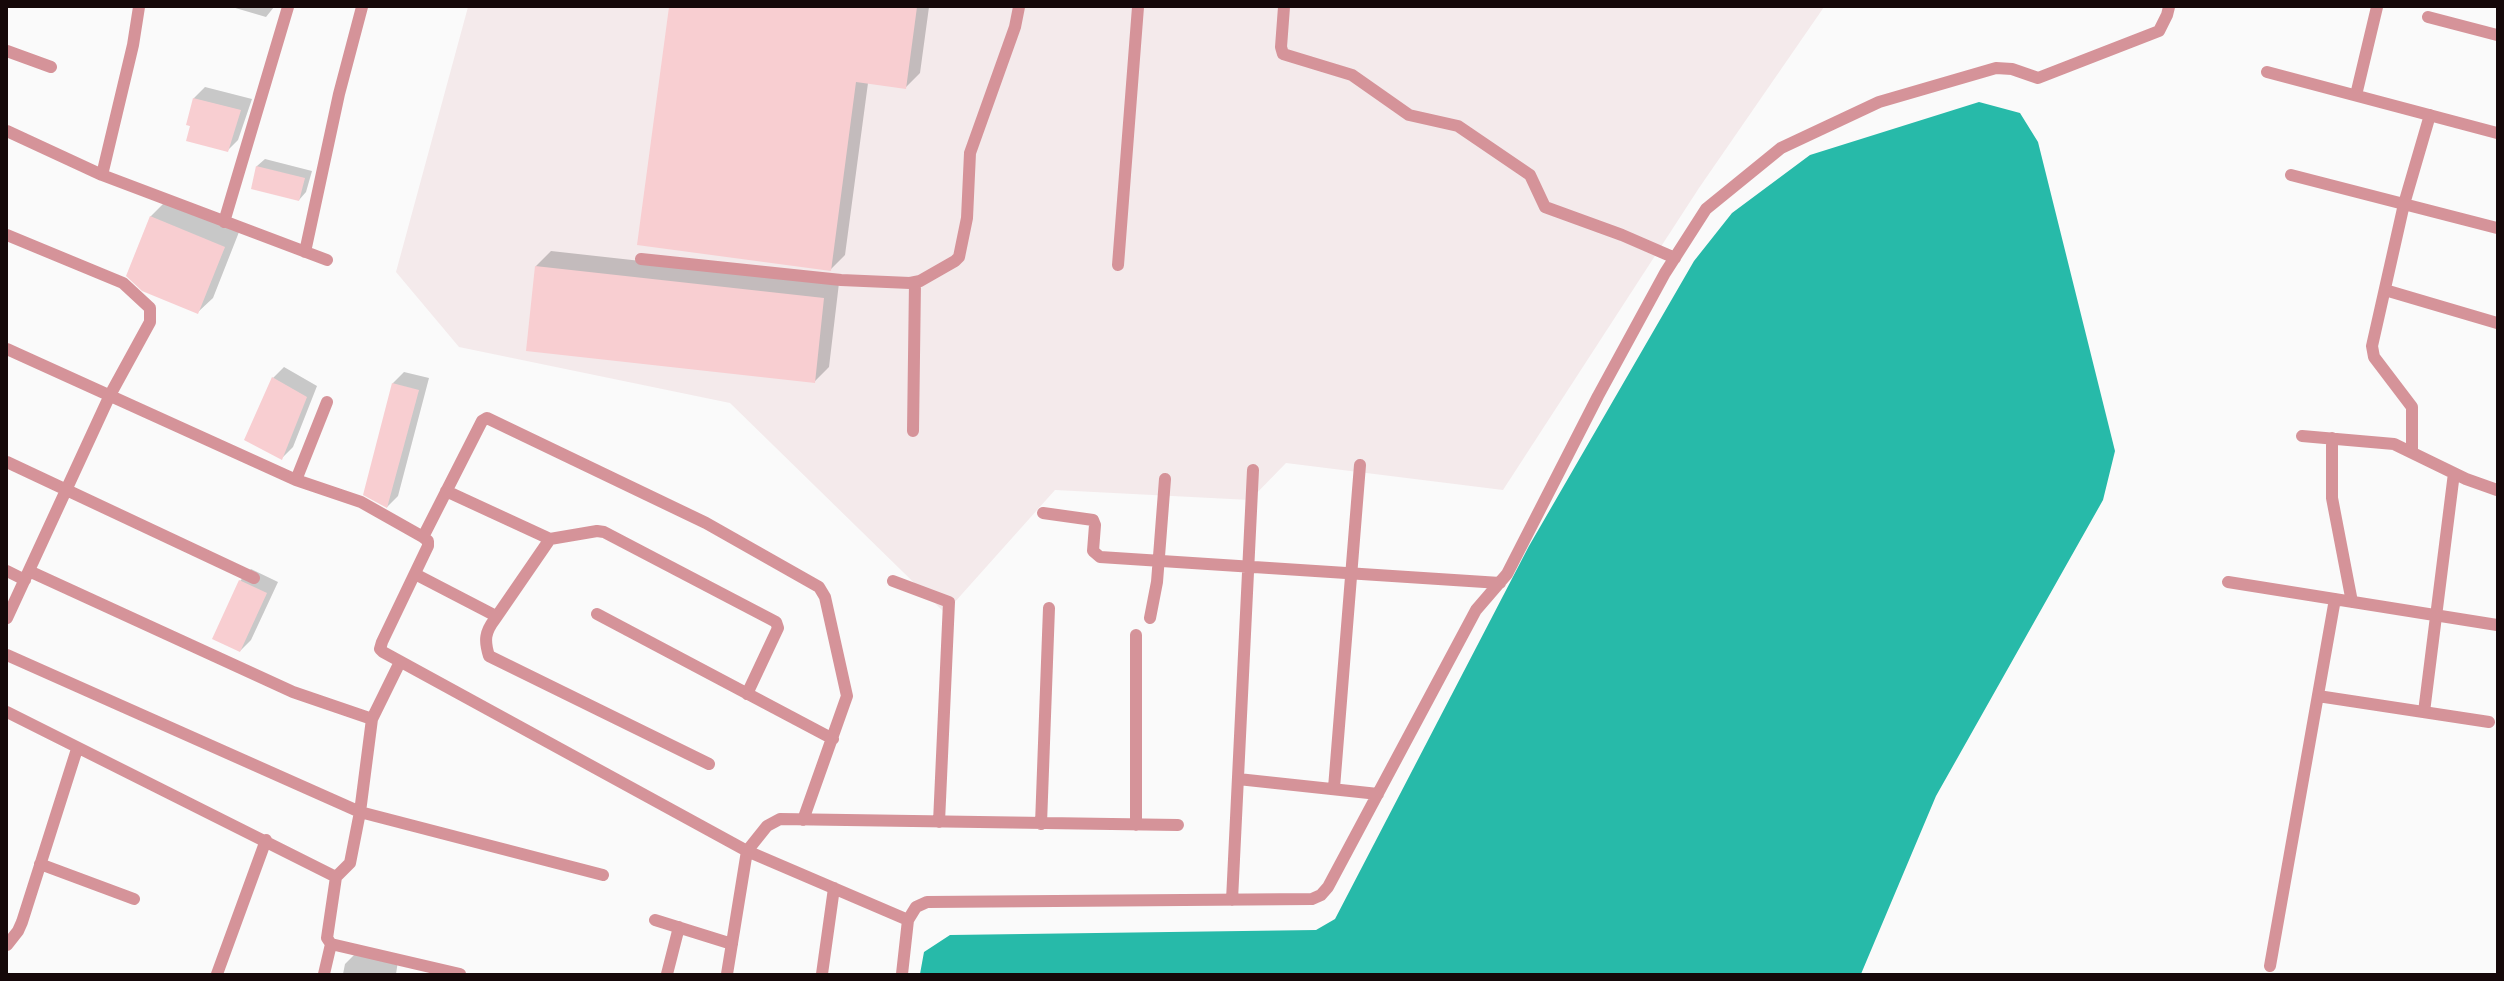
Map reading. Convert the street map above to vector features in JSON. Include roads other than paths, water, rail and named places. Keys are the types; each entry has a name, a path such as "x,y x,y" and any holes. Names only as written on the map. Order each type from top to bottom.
{"street":[{"path":"102,175 133,45 139,7"},
{"path":"224,222 288,7"},
{"path":"305,252 339,94 362,7"},
{"path":"640,259 841,280 915,282 955,261 959,257 967,218 970,153 1015,27 1019,7"},
{"path":"1118,265 1138,7"},
{"path":"1284,7 1281,47 1283,54 1352,75 1409,115 1458,126 1530,175 1544,207 1622,235 1674,258"},
{"path":"902,974 908,920 916,907 927,902 1312,899 1321,895 1328,887 1476,610 1500,583 1509,570 1598,396 1674,258 1706,209 1776,151 1879,102 1996,68 2004,67 2038,78 2159,31 2167,15 2169,7"},
{"path":"2356,96 2378,7"},
{"path":"2428,17 2497,35"},
{"path":"7,51 51,67"},
{"path":"2267,72 2497,133"},
{"path":"2412,451 2412,407 2372,352 2404,204 2430,115"},
{"path":"7,131 102,175 327,260"},
{"path":"2291,175 2497,228"},
{"path":"7,235 123,283 150,308 150,322 110,395 7,618"},
{"path":"913,431 915,282"},
{"path":"2385,290 2497,323"},
{"path":"7,349 296,480 361,502 423,537 428,541 428,546 380,649 400,662 747,851 908,920"},
{"path":"296,480 327,402"},
{"path":"423,537 482,421 486,418 491,418 706,523 819,587 825,597 848,696 803,820"},
{"path":"2302,436 2385,441 2412,451 2454,472 2497,490"},
{"path":"2332,438 2332,498 2352,602"},
{"path":"7,462 254,578"},
{"path":"1334,788 1350,573 1360,465"},
{"path":"1232,900 1253,470"},
{"path":"2424,712 2438,615 2454,472"},
{"path":"1150,618 1159,560 1165,479"},
{"path":"446,491 550,539 597,531 604,532 776,622 778,628 747,694"},
{"path":"1043,513 1093,520 1095,525 1093,551 1095,555 1500,583"},
{"path":"550,539 487,630 485,643 490,656 709,764"},
{"path":"7,571 27,575 293,692 372,719"},
{"path":"415,574 491,612 495,619"},
{"path":"894,581 949,602 939,822"},
{"path":"2228,582 2497,625"},
{"path":"2270,966 2335,599"},
{"path":"1041,824 1049,608"},
{"path":"597,614 833,739"},
{"path":"1136,635 1136,825"},
{"path":"7,655 360,812 603,875"},
{"path":"324,974 330,944 327,938 336,877 350,864 360,812 372,719 400,662"},
{"path":"2318,696 2489,722"},
{"path":"7,712 77,749 266,840 336,877"},
{"path":"7,945 18,931 77,749"},
{"path":"1238,779 1334,788 1378,794"},
{"path":"728,974 747,851 772,821 803,820 1178,825"},
{"path":"217,974 266,840"},
{"path":"40,864 134,899"},
{"path":"822,974 834,888"},
{"path":"655,920 732,944"},
{"path":"667,974 679,927"},
{"path":"330,944 446,973 460,974"}]}
